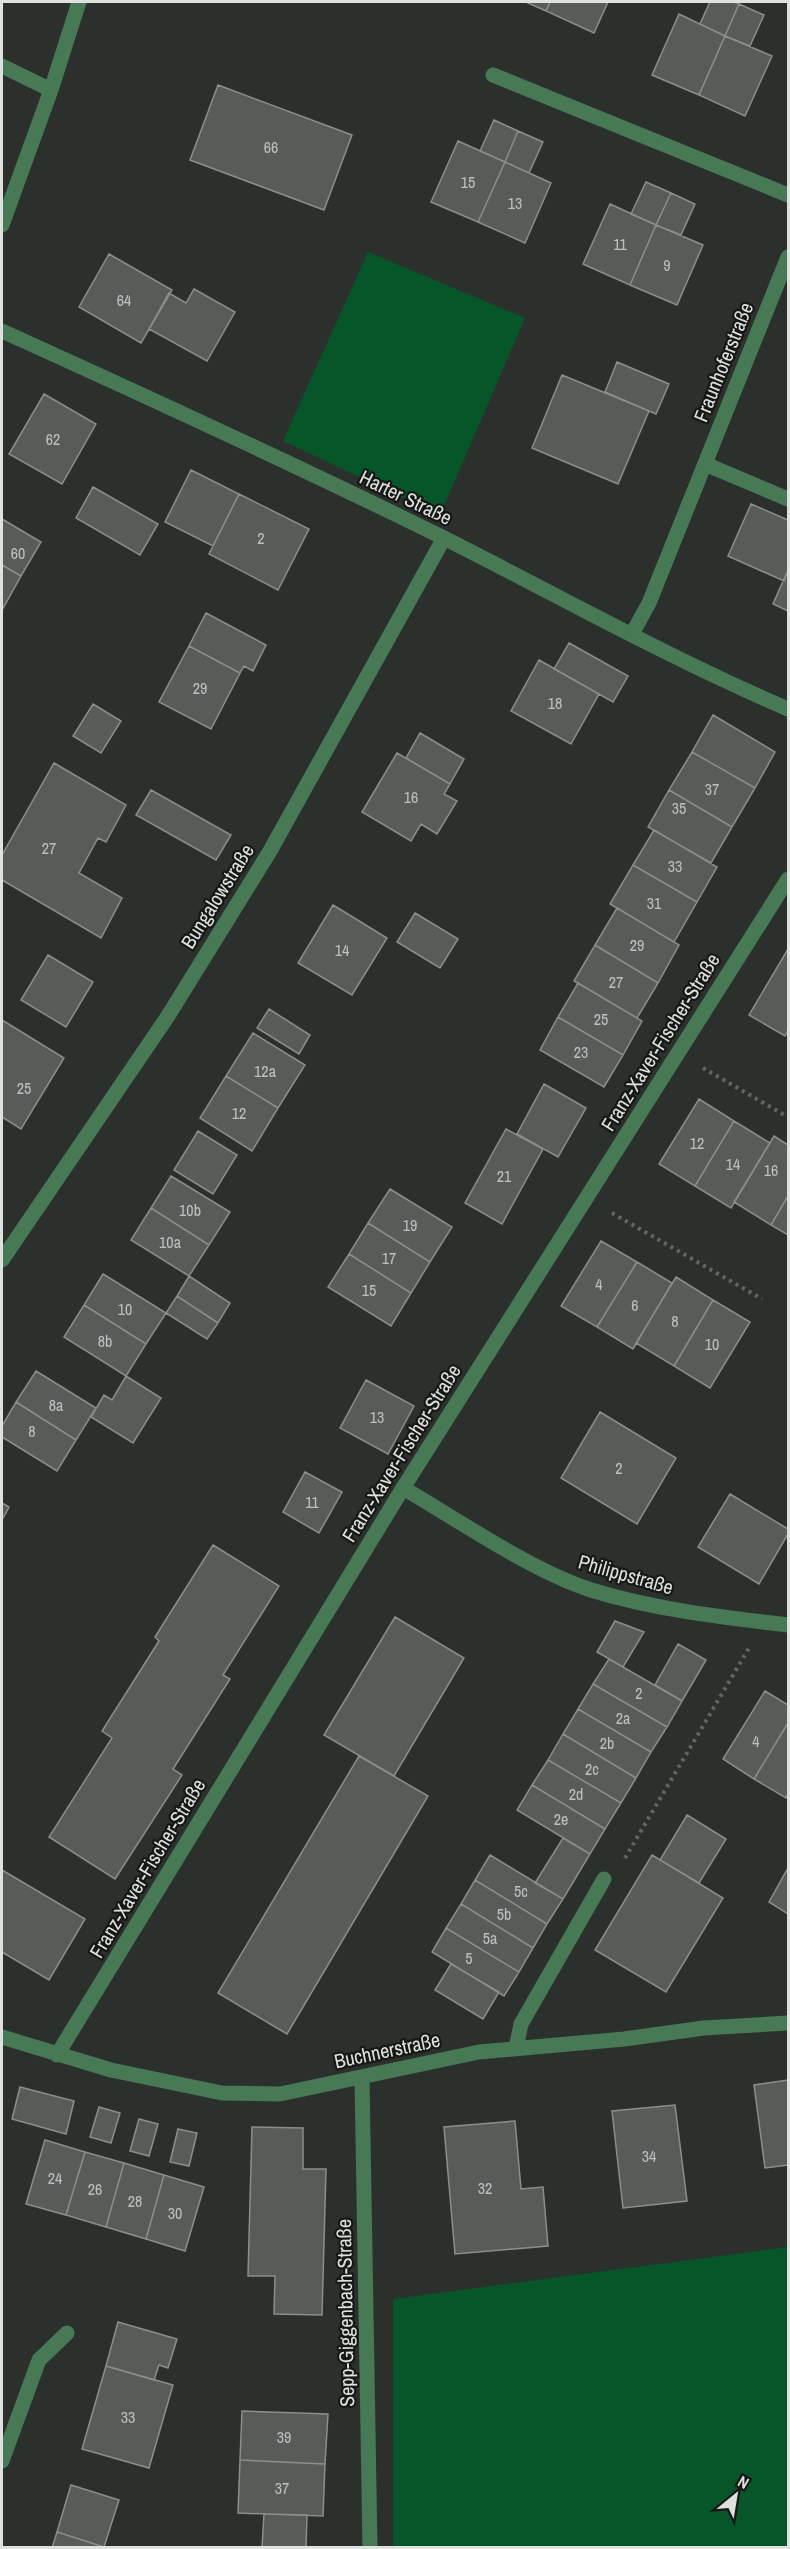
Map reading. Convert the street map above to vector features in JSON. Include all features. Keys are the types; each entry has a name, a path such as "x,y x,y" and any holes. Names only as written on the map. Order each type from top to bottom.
{"street":[{"path":"2,225 51,90 79,2"},
{"path":"2,66 51,90"},
{"path":"493,75 789,195"},
{"name":"Fraunhoferstraße","path":"632,634 649,603 705,464 785,278 789,256"},
{"name":"Harter Straße","path":"2,331 283,460 444,538 724,682 789,710"},
{"path":"705,464 789,499"},
{"name":"Bungalowstraße","path":"2,1260 168,1016 270,851 444,538"},
{"name":"Franz-Xaver-Fischer-Straße","path":"57,2055 403,1488 789,879"},
{"name":"Philippstraße","path":"403,1488 536,1565 589,1589 648,1605 789,1625"},
{"path":"516,2048 521,2024 604,1879"},
{"name":"Buchnerstraße","path":"2,2037 111,2070 222,2093 280,2094 479,2052 624,2039 704,2028 789,2023"},
{"name":"Sepp-Giggenbach-Straße","path":"362,2078 370,2547"},
{"path":"2,2461 39,2360 67,2333"}],"path":[{"path":"678,1054 789,1117"},
{"path":"586,1198 762,1299"},
{"path":"604,1879 615,1874 747,1655 758,1621"}],"green space":[{"path":"368,252 525,318 440,515 283,441"},
{"path":"788,2247 788,2547 393,2547 393,2299"}],"building":[{"path":"526,2 550,2 546,11"},
{"path":"550,2 608,2 594,33 546,11"},
{"path":"710,2 739,4 725,36 700,24"},
{"path":"739,4 764,15 750,46 725,36"},
{"path":"679,14 725,36 699,95 652,75"},
{"path":"725,36 772,56 745,116 699,95"},
{"path":"218,85 352,135 324,210 190,160"},
{"path":"494,120 518,131 505,162 480,151"},
{"path":"518,131 543,142 529,173 505,162"},
{"path":"458,141 505,162 478,222 431,202"},
{"path":"505,162 551,183 525,243 478,222"},
{"path":"646,182 671,193 656,225 631,214"},
{"path":"671,193 695,204 681,235 656,225"},
{"path":"610,204 656,225 630,285 583,264"},
{"path":"656,225 703,245 677,305 630,285"},
{"path":"109,254 172,290 141,343 79,307"},
{"path":"194,289 235,312 207,361 149,329 169,293 186,303"},
{"path":"617,362 669,384 656,414 605,392"},
{"path":"562,375 649,411 618,484 532,448"},
{"path":"44,394 96,424 62,484 9,454"},
{"path":"191,470 239,494 213,546 165,522"},
{"path":"93,487 158,524 140,555 76,518"},
{"path":"239,494 309,529 278,590 209,554"},
{"path":"751,504 788,520 788,570 784,581 728,556"},
{"path":"2,519 41,542 21,576 2,565"},
{"path":"2,565 21,576 2,610"},
{"path":"788,570 788,611 773,604"},
{"path":"206,613 266,645 253,671 244,666 240,673 189,646"},
{"path":"569,643 628,676 613,702 554,669"},
{"path":"189,646 240,673 211,729 159,702"},
{"path":"539,660 599,694 571,744 511,711"},
{"path":"93,704 121,721 101,753 73,736"},
{"path":"713,715 775,752 755,788 692,752"},
{"path":"420,733 464,759 450,784 406,758"},
{"path":"692,752 755,788 732,827 669,790"},
{"path":"397,753 450,784 444,794 457,801 437,834 421,824 411,841 362,812"},
{"path":"54,763 126,805 106,842 98,838 79,873 122,898 101,938 2,880 2,855"},
{"path":"151,790 231,835 216,860 136,815"},
{"path":"669,790 732,827 711,863 648,827"},
{"path":"654,830 717,867 697,902 633,865"},
{"path":"633,865 697,902 674,942 610,904"},
{"path":"333,905 387,938 352,995 298,963"},
{"path":"617,908 679,945 658,983 595,945"},
{"path":"415,913 458,939 440,968 397,942"},
{"path":"595,945 658,983 637,1018 574,981"},
{"path":"788,949 788,1030 785,1036 749,1015"},
{"path":"48,955 93,982 66,1027 21,1000"},
{"path":"578,983 642,1021 623,1055 558,1017"},
{"path":"269,1009 310,1035 299,1054 257,1028"},
{"path":"558,1017 623,1055 604,1087 540,1050"},
{"path":"2,1020 64,1058 21,1129 2,1117"},
{"path":"253,1033 305,1065 278,1108 226,1076"},
{"path":"226,1076 278,1108 252,1151 200,1118"},
{"path":"544,1084 586,1108 558,1157 517,1134"},
{"path":"699,1099 734,1121 695,1186 659,1164"},
{"path":"734,1121 770,1143 731,1208 695,1186"},
{"path":"506,1129 543,1149 502,1224 465,1203"},
{"path":"198,1131 237,1155 213,1194 174,1170"},
{"path":"774,1136 788,1145 788,1196 771,1225 734,1202"},
{"path":"171,1176 230,1212 209,1245 151,1208"},
{"path":"390,1189 452,1227 430,1262 368,1223"},
{"path":"788,1196 788,1235 771,1225"},
{"path":"151,1208 209,1245 189,1276 131,1240"},
{"path":"368,1223 430,1262 411,1293 349,1254"},
{"path":"601,1241 637,1262 597,1327 561,1306"},
{"path":"349,1254 411,1293 391,1326 328,1287"},
{"path":"637,1262 672,1283 633,1349 597,1327"},
{"path":"103,1274 166,1313 146,1344 84,1305"},
{"path":"189,1276 230,1303 218,1323 177,1296"},
{"path":"676,1277 713,1300 674,1366 636,1343"},
{"path":"177,1296 218,1323 207,1339 166,1313"},
{"path":"713,1300 750,1322 710,1388 674,1366"},
{"path":"84,1305 146,1344 126,1376 64,1337"},
{"path":"36,1371 96,1408 76,1440 16,1402"},
{"path":"126,1376 161,1398 133,1443 91,1417 104,1395 112,1400"},
{"path":"366,1380 414,1406 388,1454 340,1428"},
{"path":"16,1402 76,1440 57,1471 2,1437 2,1426"},
{"path":"600,1412 676,1458 637,1524 561,1478"},
{"path":"305,1472 342,1492 319,1533 283,1512"},
{"path":"730,1494 788,1529 788,1534 759,1584 698,1547"},
{"path":"2,1503 9,1507 2,1520"},
{"path":"213,1545 279,1586 223,1675 230,1679 173,1769 182,1775 115,1879 49,1837 112,1738 102,1731 159,1641 155,1637"},
{"path":"395,1617 464,1658 394,1776 324,1735"},
{"path":"615,1621 644,1632 623,1667 597,1652"},
{"path":"678,1644 706,1660 682,1701 655,1685"},
{"path":"609,1659 682,1701 667,1727 593,1684"},
{"path":"593,1684 667,1727 651,1752 578,1709"},
{"path":"765,1691 788,1705 788,1723 754,1779 723,1759"},
{"path":"578,1709 651,1752 636,1778 563,1734"},
{"path":"788,1723 788,1794 786,1798 754,1779"},
{"path":"563,1734 636,1778 621,1803 548,1760"},
{"path":"359,1756 428,1796 287,2034 218,1993"},
{"path":"548,1760 621,1803 605,1829 532,1785"},
{"path":"532,1785 605,1829 590,1854 517,1810"},
{"path":"687,1815 726,1839 699,1883 660,1860"},
{"path":"563,1838 590,1854 563,1899 535,1883"},
{"path":"490,1855 563,1899 547,1924 475,1880"},
{"path":"652,1855 723,1898 666,1992 595,1950"},
{"path":"788,1868 788,1914 769,1902"},
{"path":"2,1870 85,1919 49,1980 2,1952"},
{"path":"475,1880 547,1924 533,1948 461,1904"},
{"path":"461,1904 533,1948 519,1972 446,1928"},
{"path":"446,1928 519,1972 504,1996 432,1952"},
{"path":"451,1964 499,1992 483,2019 435,1990"},
{"path":"788,2080 788,2165 765,2168 754,2085"},
{"path":"20,2087 74,2101 66,2134 12,2119"},
{"path":"675,2105 687,2201 623,2208 612,2111"},
{"path":"99,2107 120,2113 111,2143 90,2137"},
{"path":"139,2119 158,2124 149,2156 130,2151"},
{"path":"515,2121 521,2189 543,2187 548,2246 455,2254 444,2127"},
{"path":"252,2127 303,2128 303,2169 326,2169 322,2315 274,2314 275,2276 248,2276"},
{"path":"178,2129 197,2133 189,2166 170,2162"},
{"path":"45,2140 85,2152 66,2215 26,2204"},
{"path":"85,2152 124,2163 106,2227 66,2215"},
{"path":"124,2163 164,2175 146,2239 106,2227"},
{"path":"164,2175 204,2187 185,2251 146,2239"},
{"path":"118,2322 177,2339 168,2368 159,2365 154,2380 106,2366"},
{"path":"106,2366 173,2385 149,2468 82,2449"},
{"path":"242,2411 328,2414 325,2464 240,2460"},
{"path":"240,2460 325,2464 323,2516 238,2513"},
{"path":"71,2485 119,2500 104,2547 57,2532"},
{"path":"264,2514 307,2515 306,2548 262,2548"},
{"path":"57,2532 104,2547 106,2548 52,2548"}]}
